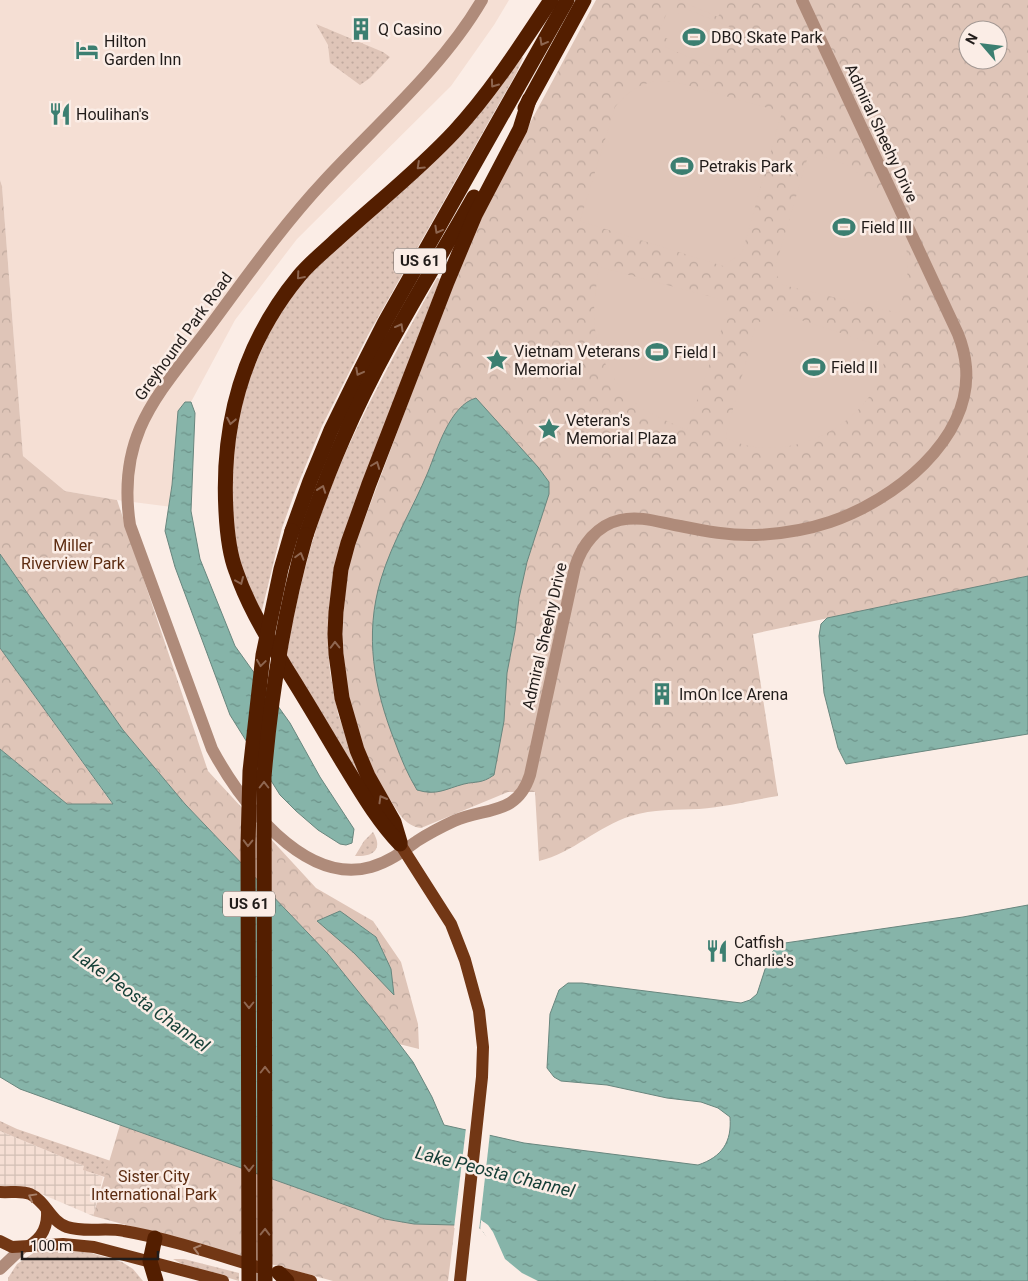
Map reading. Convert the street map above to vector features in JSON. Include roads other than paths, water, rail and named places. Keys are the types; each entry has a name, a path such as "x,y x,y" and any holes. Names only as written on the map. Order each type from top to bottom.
{"highway":[{"path":"403,847 385,828 352,776 249,603 235,569 227,525 224,482 227,440 234,404 244,373 255,346 282,298 300,274 358,219 420,166 454,132 480,103 551,0"},
{"name":"US 61","path":"264,1281 264,777 270,709 277,661 310,481 356,377 385,322 567,0"},
{"name":"US 61","path":"249,1281 248,844 250,771 263,655 281,569 323,486 367,388 584,0"},
{"path":"403,847 394,822 368,776 357,750 342,698 336,654 336,604 348,543 369,484 447,282 475,215 520,129 529,100"},
{"path":"155,1238 150,1262 156,1281"}],"main road":[{"path":"403,847 451,924 465,960 479,1011 483,1047 482,1077 460,1281"},
{"path":"0,1200 6,1192 30,1194 38,1199 61,1224 69,1227 124,1230 283,1277 311,1281"},
{"path":"26,1247 39,1239 45,1229 48,1218 47,1210"},
{"path":"0,1241 12,1247 77,1245 115,1252 223,1281"}],"street":[{"name":"Greyhound Park Road","path":"403,847 382,864 361,869 336,868 315,862 300,853 273,830 225,773 212,749 137,548 127,509 127,476 130,458 142,422 165,385 283,230 324,181 436,64 482,0"},
{"name":"Admiral Sheehy Drive","path":"403,847 418,841 451,822 474,813 505,807 523,790 530,775 575,567 583,548 598,531 617,520 627,518 738,535 779,534 832,522 881,497 913,474 939,447 958,416 964,396 966,366 964,351 958,334 802,0"},
{"path":"0,1269 26,1247"}],"water":[{"path":"476,398 538,467 549,482 549,494 527,562 519,598 507,673 504,721 494,775 482,781 441,791 424,792 417,790 408,773 397,748 382,702 374,662 373,621 376,600 386,565 440,441 459,409 467,402"},
{"path":"185,402 191,402 195,413 191,511 200,559 235,646 290,723 320,777 354,829 352,843 340,844 318,830 280,795 230,715 175,567 165,531 172,485 178,411"},
{"name":"Lake Peosta Channel","path":"0,554 123,730 185,804 328,954 378,1016 413,1062 432,1097 444,1125 524,1143 698,1165 706,1162 724,1147 729,1134 730,1117 718,1108 701,1102 667,1098 607,1085 561,1081 554,1077 547,1068 550,1014 559,990 568,983 582,983 741,1003 750,1000 757,994 770,954 785,943 963,917 1028,905 1028,1281 522,1281 507,1272 494,1245 480,1228 414,1224 385,1219 20,1089 0,1077 0,749 67,804 113,804 0,648"},
{"path":"1028,576 1028,734 846,764 838,748 824,693 819,636 821,624 827,618"},
{"path":"340,911 376,937 391,969 394,995 354,953 317,921"}],"place":[{"name":"Q Casino","path":"361,29"},
{"name":"DBQ Skate Park","path":"694,37"},
{"name":"Hilton Garden Inn","path":"87,50"},
{"name":"Houlihan's","path":"60,114"},
{"name":"Petrakis Park","path":"682,166"},
{"name":"Field III","path":"844,227"},
{"name":"Field I","path":"657,352"},
{"name":"Vietnam Veterans Memorial","path":"497,360"},
{"name":"Field II","path":"814,367"},
{"name":"Veteran's Memorial Plaza","path":"549,429"},
{"name":"ImOn Ice Arena","path":"662,694"},
{"name":"Catfish Charlie's","path":"717,951"}],"park label":[{"name":"Miller Riverview Park","path":"73,554"},
{"name":"Sister City International Park","path":"154,1185"}]}
